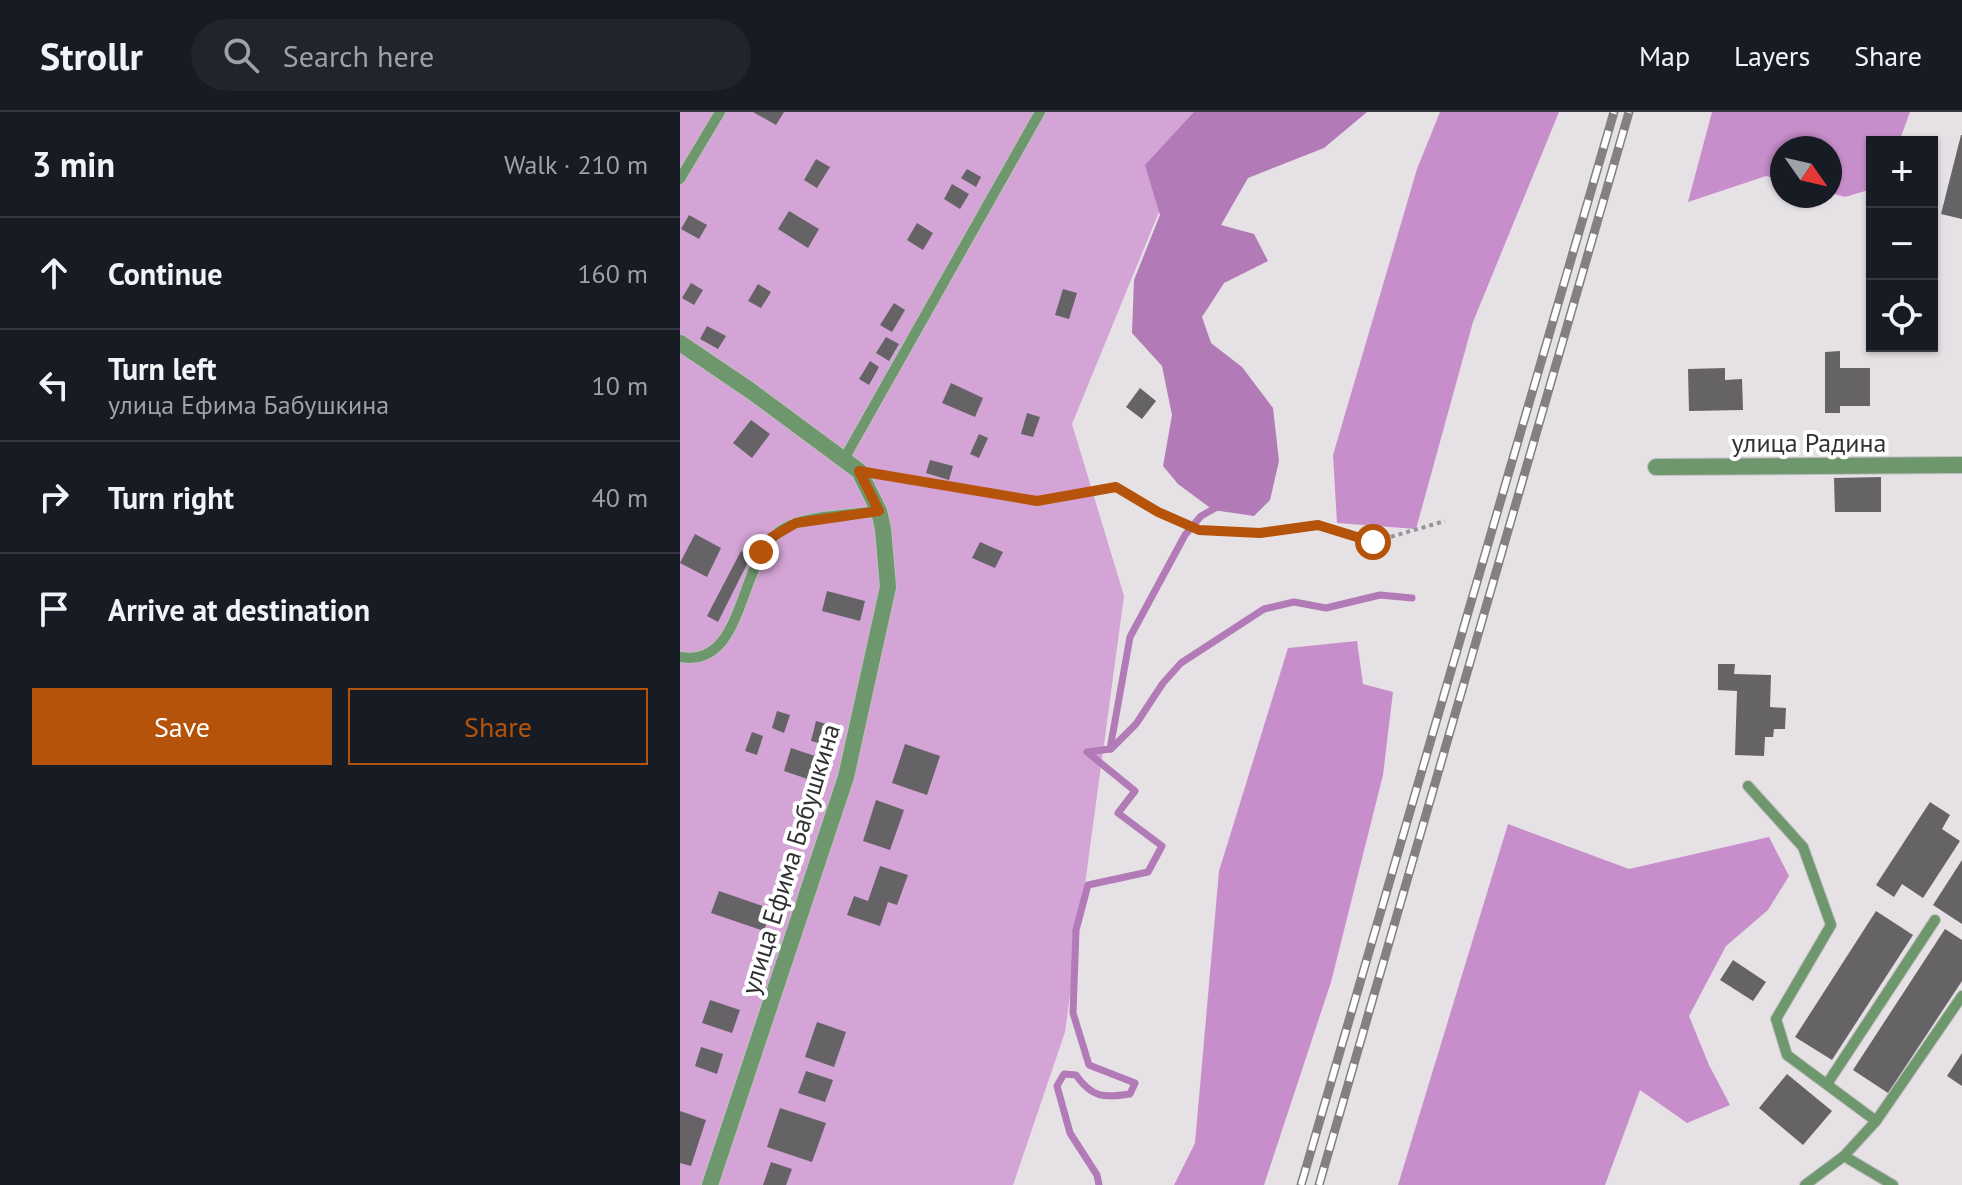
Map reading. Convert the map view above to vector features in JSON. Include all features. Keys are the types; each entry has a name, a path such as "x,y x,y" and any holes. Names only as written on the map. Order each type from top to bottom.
{"street":[{"name":"улица Ефима Бабушкина","path":"680,343 859,471 879,511 888,587 846,777 710,1185"},
{"name":"улица Радина","path":"1656,467 1962,465"}],"lane":[{"path":"680,179 720,112"},
{"path":"844,459 1040,112"},
{"path":"680,657 705,657 716,650 726,636 761,552 783,528 796,523 879,511"},
{"path":"1748,786 1803,847 1831,925 1776,1019 1787,1055 1876,1121"},
{"path":"1827,1084 1935,920"},
{"path":"1805,1185 1844,1156 1876,1121 1962,996"},
{"path":"1844,1156 1893,1185"}],"path":[{"path":"859,471 1037,501 1116,487 1158,512 1199,530 1260,533 1318,525 1373,542 1445,521"}],"shaded area":[{"path":"680,112 1200,112 1072,424 1124,596 1065,1032 1013,1185 680,1185"},
{"path":"1194,112 1367,112 1324,148 1248,178 1221,225 1254,234 1268,261 1224,283 1202,317 1211,343 1242,367 1273,408 1279,461 1270,500 1254,516 1213,510 1178,484 1163,466 1172,415 1162,366 1132,333 1134,280 1160,215 1145,165"},
{"path":"1440,112 1559,112 1473,322 1416,529 1337,523 1333,455 1417,169"},
{"path":"1712,112 1910,112 1901,136 1866,136 1866,191 1842,196 1842,136 1770,136 1770,177 1688,202"},
{"path":"1357,641 1363,684 1393,692 1383,775 1331,982 1264,1185 1174,1185 1195,1143 1219,871 1288,648"},
{"path":"1508,824 1629,869 1769,837 1789,876 1768,910 1726,946 1689,1016 1730,1105 1687,1123 1640,1090 1605,1185 1398,1185"}],"building":[{"path":"753,112 784,112 776,125"},
{"path":"1962,135 1962,219 1941,214"},
{"path":"816,159 830,167 817,188 804,180"},
{"path":"967,169 981,177 976,187 961,178"},
{"path":"952,184 969,194 960,209 944,199"},
{"path":"789,211 819,229 808,248 778,229"},
{"path":"689,215 707,225 699,239 681,229"},
{"path":"917,223 933,233 923,250 907,240"},
{"path":"691,283 703,290 694,305 682,298"},
{"path":"758,284 771,292 761,308 748,301"},
{"path":"1063,289 1077,293 1069,319 1055,315"},
{"path":"894,303 905,310 892,332 880,325"},
{"path":"707,326 726,336 718,349 700,339"},
{"path":"886,337 899,344 889,361 876,353"},
{"path":"1840,351 1840,368 1870,368 1870,406 1840,406 1840,413 1825,413 1825,352"},
{"path":"870,361 879,367 869,385 859,379"},
{"path":"1725,368 1725,380 1742,379 1743,410 1689,411 1688,369"},
{"path":"951,383 983,398 975,417 942,403"},
{"path":"1140,388 1156,401 1142,419 1126,407"},
{"path":"1027,413 1040,417 1033,437 1021,434"},
{"path":"751,420 770,434 752,458 733,443"},
{"path":"979,434 988,438 979,458 970,454"},
{"path":"930,460 953,466 949,480 926,473"},
{"path":"1881,477 1881,512 1835,512 1834,478"},
{"path":"695,534 721,548 707,577 680,563"},
{"path":"980,542 1003,552 995,568 972,558"},
{"path":"741,551 751,556 718,622 707,616"},
{"path":"827,591 865,601 860,621 822,611"},
{"path":"1718,664 1735,664 1734,674 1771,675 1770,707 1786,708 1785,729 1774,729 1773,737 1765,737 1764,756 1735,755 1737,691 1718,690"},
{"path":"777,711 790,715 784,733 772,728"},
{"path":"816,721 840,728 835,747 811,741"},
{"path":"752,732 763,736 757,755 745,751"},
{"path":"905,744 940,756 927,795 892,783"},
{"path":"791,748 827,760 819,783 784,771"},
{"path":"876,800 904,810 890,850 863,841"},
{"path":"1930,802 1950,815 1942,829 1960,841 1923,898 1902,884 1894,897 1876,885"},
{"path":"1962,860 1962,924 1933,905"},
{"path":"880,866 908,875 897,905 888,902 880,926 847,915 854,896 868,901"},
{"path":"719,891 771,909 764,931 711,913"},
{"path":"1876,911 1913,935 1832,1060 1795,1037"},
{"path":"1945,929 1962,940 1962,981 1888,1093 1853,1070"},
{"path":"1733,960 1766,982 1753,1001 1720,980"},
{"path":"710,1000 740,1010 732,1033 702,1023"},
{"path":"817,1022 846,1032 834,1067 805,1057"},
{"path":"701,1047 723,1054 717,1074 695,1066"},
{"path":"1962,1053 1962,1086 1947,1076"},
{"path":"806,1071 833,1080 825,1102 798,1093"},
{"path":"1787,1074 1832,1111 1803,1145 1759,1108"},
{"path":"780,1108 826,1123 812,1162 767,1147"},
{"path":"680,1111 706,1120 691,1166 680,1163"},
{"path":"771,1162 792,1169 786,1185 763,1185"}],"waterway":[{"path":"1099,1185 1097,1175 1070,1133 1057,1086 1064,1074 1076,1075 1093,1092 1113,1096 1130,1094 1135,1083 1089,1065 1073,1013 1076,930 1088,885 1148,872 1162,846 1118,813 1135,791 1087,752 1110,749 1130,637 1185,535 1201,516 1219,506"},
{"path":"1111,749 1136,724 1163,683 1181,663 1264,609 1294,602 1326,608 1380,595 1412,598"}],"railway":[{"path":"1301,1185 1614,112"},
{"path":"1319,1185 1629,112"}],"route":[{"path":"761,552 772,537 796,523 879,511 859,471 1037,501 1116,487 1158,512 1199,530 1260,533 1318,525 1373,542"}]}
